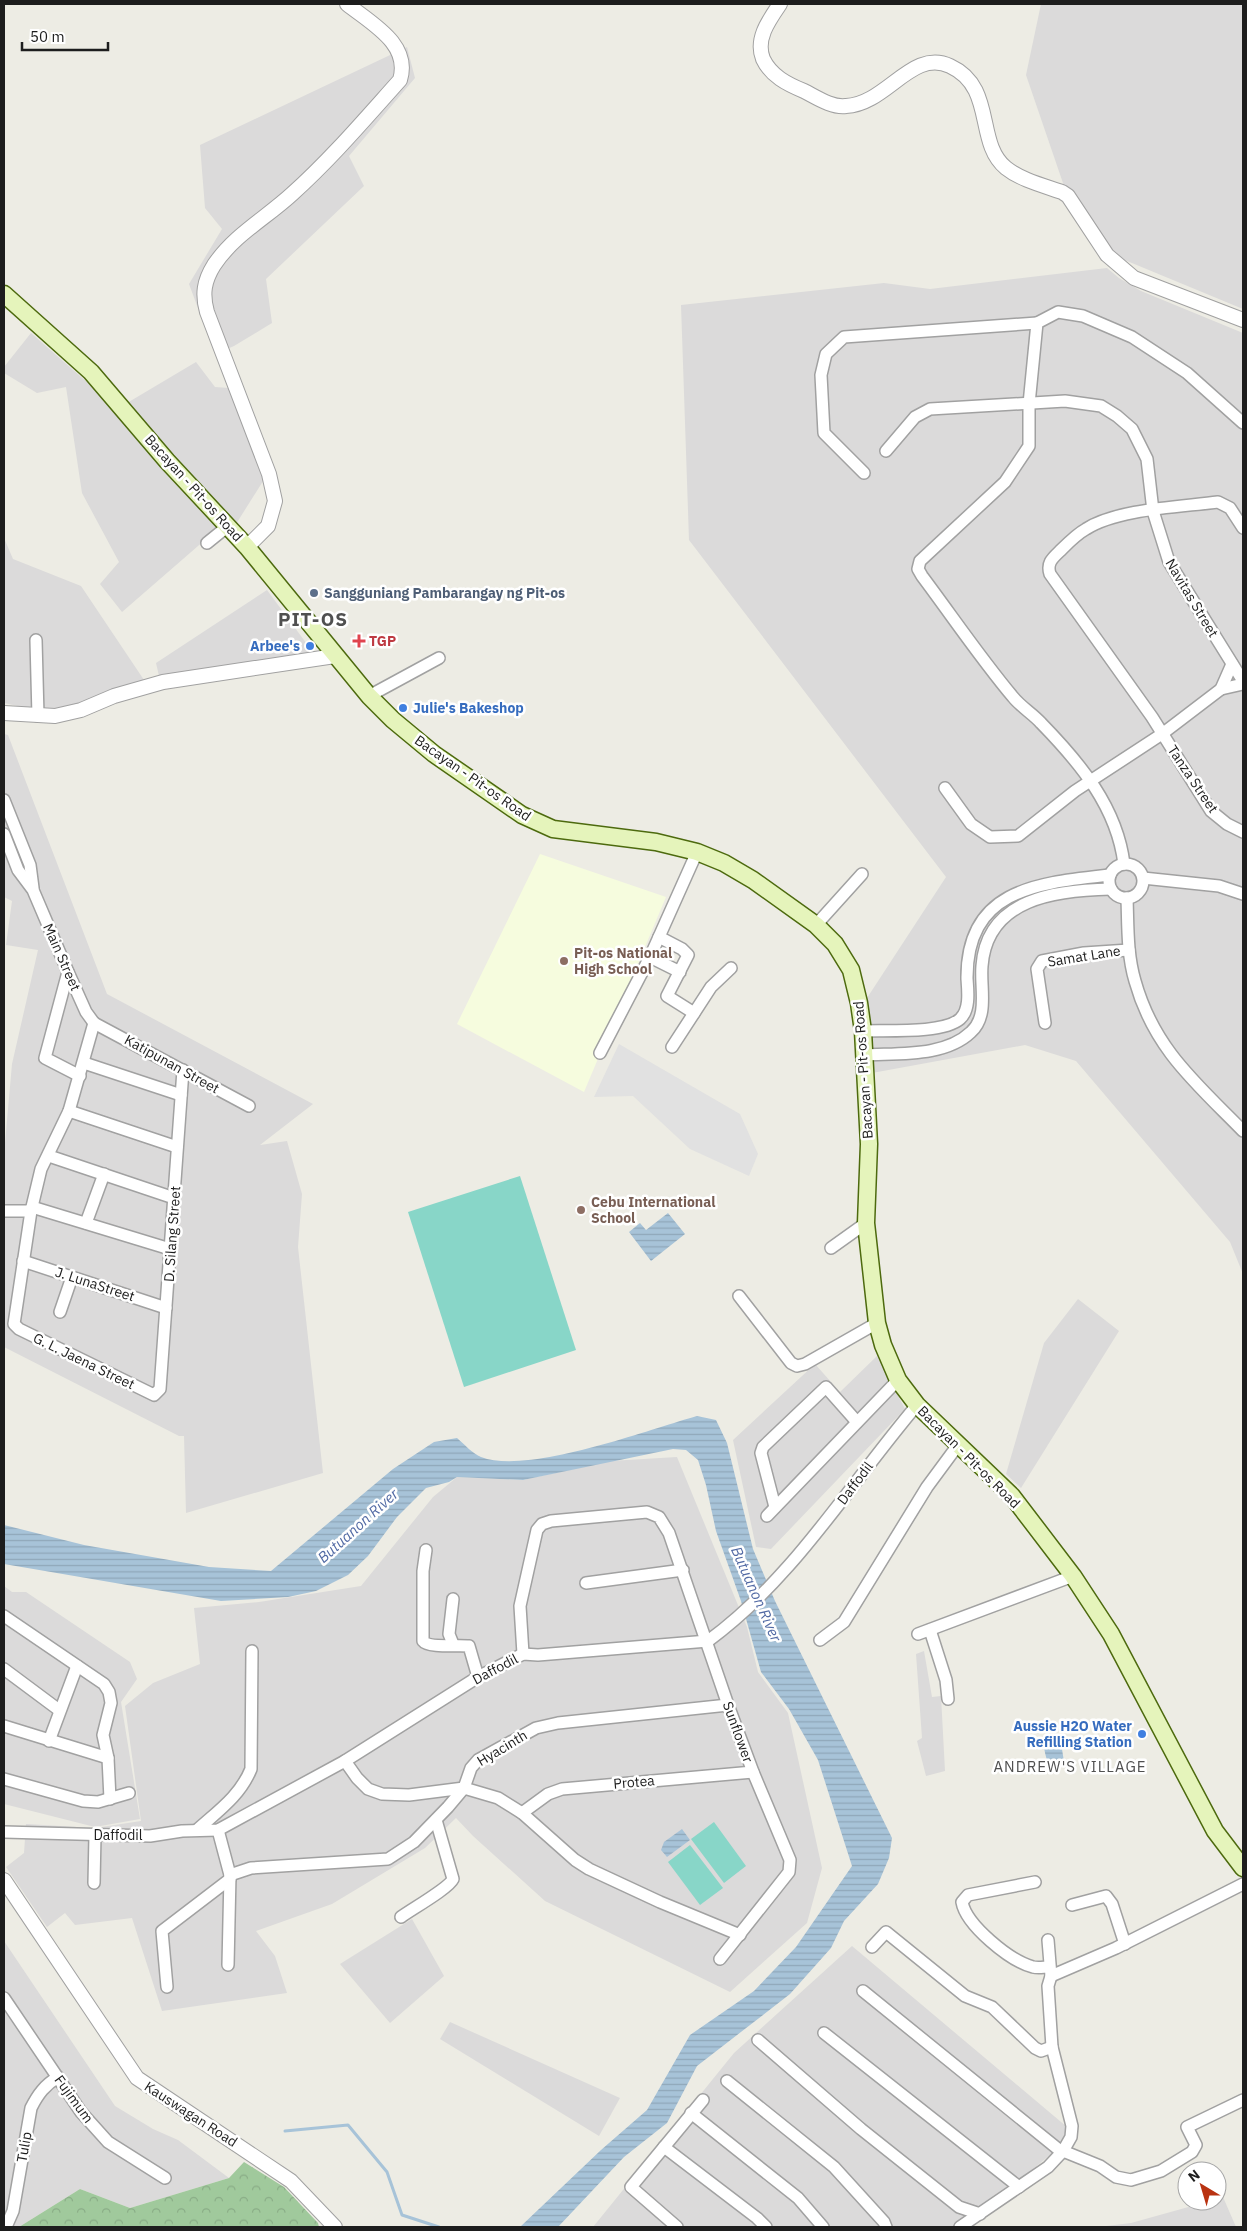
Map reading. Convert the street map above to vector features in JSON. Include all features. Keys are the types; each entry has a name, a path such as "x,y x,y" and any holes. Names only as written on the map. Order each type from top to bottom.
{"main road":[{"name":"Bacayan - Pit-os Road","path":"4,294 91,372 167,461 247,547 369,696 393,720 434,754 522,815 553,829 656,842 697,852 724,863 753,880 816,925 835,944 851,970 860,1003 865,1055 869,1144 866,1223 877,1324 882,1345 898,1380 917,1404 1012,1496 1073,1576 1111,1634 1215,1831 1243,1868"}],"street":[{"path":"247,547 268,526 275,501 269,474 207,312 204,286 214,266 231,243 292,194 347,139 400,80 403,69 398,48 347,4"},
{"path":"780,4 768,21 760,44 764,61 781,80 825,101 846,107 875,97 915,67 929,62 951,66 964,76 975,90 985,114 988,138 997,158 1007,169 1068,196 1107,256 1134,278 1243,320"},
{"path":"864,473 824,434 821,375 826,354 844,337 1037,323 1058,312 1083,316 1132,337 1188,373 1243,423"},
{"path":"1037,323 1029,404 1029,446 1005,482 924,555 918,569 1014,698 1040,721 1091,782 1111,816 1118,834 1124,864"},
{"name":"Navitas Street","path":"886,451 915,417 930,409 1065,401 1101,406 1117,416 1132,429 1147,459 1153,511 1169,562 1243,682"},
{"path":"1153,511 1218,502 1230,508 1243,528"},
{"name":"Tanza Street","path":"1153,511 1110,518 1086,528 1054,556 1048,564 1048,569 1152,717 1211,811 1227,824 1243,832"},
{"path":"206,543 228,526"},
{"path":"36,640 38,716"},
{"path":"4,712 55,716 81,710 114,696 162,682 335,656"},
{"path":"369,696 439,658"},
{"path":"1221,689 1232,664"},
{"path":"945,788 971,824 990,837 1018,836 1075,791 1162,734 1221,689 1243,682"},
{"name":"Main Street","path":"4,800 30,865 33,890"},
{"name":"Main Street","path":"4,834 18,870 33,890 86,1012 94,1023"},
{"path":"600,1053 650,957 697,852"},
{"path":"1124,864 1136,867 1143,878 1137,894 1127,898 1118,896 1111,889 1110,875 1115,868 1124,864"},
{"path":"816,925 862,874"},
{"path":"863,1031 936,1028 951,1024 961,1018 967,1006 967,959 973,938 983,920 1009,896 1042,884 1110,875"},
{"path":"1143,878 1219,886 1243,894"},
{"path":"1042,884 1045,896"},
{"path":"865,1055 940,1049 960,1041 973,1031 981,1016 982,966 991,934 999,923 1016,908 1045,896 1076,890 1111,889"},
{"path":"1127,898 1128,950 1134,980 1144,1009 1160,1039 1179,1066 1243,1131"},
{"path":"659,937 682,949 688,955 667,996 694,1013"},
{"name":"Samat Lane","path":"1044,1023 1037,969 1042,961 1084,953 1128,950"},
{"path":"650,957 680,972"},
{"path":"672,1047 711,987 731,968"},
{"path":"68,972 45,1058 80,1076"},
{"path":"23,1261 40,1169 49,1156 69,1112 94,1023"},
{"name":"Katipunan Street","path":"94,1023 249,1106"},
{"path":"936,1028 940,1049"},
{"path":"84,1063 181,1095"},
{"name":"D. Silang Street","path":"154,1395 160,1389 183,1070"},
{"path":"69,1112 177,1147"},
{"path":"49,1156 174,1198"},
{"path":"86,1223 104,1174"},
{"path":"4,1212 32,1209 86,1223 170,1249"},
{"path":"831,1248 866,1223"},
{"name":"J. LunaStreet","path":"23,1261 166,1308"},
{"name":"G. L. Jaena Street","path":"23,1261 15,1326 154,1395"},
{"path":"60,1312 72,1277"},
{"path":"739,1296 791,1363 797,1366 877,1324"},
{"path":"767,1516 898,1380"},
{"path":"775,1507 761,1453 763,1447 826,1387 857,1422"},
{"name":"Daffodil","path":"4,1832 95,1836 150,1836 197,1830 218,1830 345,1761 478,1676 523,1654 538,1655 708,1641 730,1625 794,1562 882,1446 917,1404"},
{"path":"820,1640 844,1622 927,1487 958,1445"},
{"name":"Sunflower","path":"523,1654 520,1606 537,1530 542,1524 551,1521 647,1512 659,1517 669,1532 684,1570 728,1705 753,1772 790,1860 788,1872 720,1959"},
{"path":"426,1550 423,1572 423,1641 428,1645 453,1644 469,1646 478,1676"},
{"path":"586,1583 684,1570"},
{"path":"918,1634 1073,1576"},
{"path":"453,1599 449,1634 453,1644"},
{"path":"4,1616 104,1684 109,1692 111,1703 103,1735 108,1758 110,1799"},
{"path":"930,1630 946,1680 948,1699"},
{"path":"197,1830 237,1794 252,1769 252,1651"},
{"path":"49,1741 77,1666"},
{"path":"4,1669 59,1710"},
{"name":"Hyacinth","path":"167,1987 162,1931 230,1877 251,1868 388,1859 414,1842 436,1820 464,1788 470,1768 478,1760 536,1728 558,1723 728,1705"},
{"path":"4,1726 108,1758"},
{"path":"345,1761 357,1778 368,1789 382,1794 409,1796 464,1788 498,1798 522,1813 575,1860 589,1869 660,1902 740,1935"},
{"name":"Protea","path":"522,1813 548,1794 562,1789 753,1772"},
{"path":"4,1779 83,1800 98,1802 129,1793"},
{"path":"402,1917 447,1887 453,1879 451,1866 436,1820"},
{"path":"218,1830 230,1877 228,1965"},
{"path":"94,1883 95,1836"},
{"name":"Kauswagan Road","path":"4,1880 137,2078 291,2180 335,2227"},
{"path":"1035,1882 968,1895 962,1902 964,1912 985,1937 1011,1955 1032,1966 1050,1971 1125,1944 1243,1884"},
{"path":"1072,1905 1106,1896 1112,1904 1125,1944"},
{"path":"872,1947 886,1932 966,1996 992,2007 1035,2048 1041,2051 1052,2047"},
{"path":"960,2227 1048,2167 1063,2151 1071,2136 1072,2126 1052,2047 1048,1986 1050,1971 1048,1940"},
{"path":"863,1991 1058,2149 1100,2166 1116,2178 1131,2180 1161,2171 1192,2152 1196,2145 1187,2127 1243,2100"},
{"name":"Fujimum","path":"4,1998 81,2112 108,2142 165,2178"},
{"path":"824,2033 1019,2187"},
{"path":"758,2040 861,2129 959,2208 980,2214"},
{"name":"Tulip","path":"6,2227 13,2210 31,2108 47,2084 58,2076"},
{"path":"727,2081 834,2167 884,2222 886,2227"},
{"path":"677,2227 631,2187 703,2100"},
{"path":"691,2113 798,2198 823,2227"},
{"path":"664,2147 758,2218 766,2227"}],"shaded area":[{"path":"1041,4 1243,4 1243,309 1115,256 1064,186 1026,75"},
{"path":"407,47 415,78 349,156 364,186 266,279 272,323 234,346 215,354 189,284 222,229 205,208 200,145"},
{"path":"1107,268 1119,278 1141,291 1243,333 1243,1274 1230,1242 1076,1061 1025,1045 872,1073 867,998 946,877 689,540 681,305 884,283 930,289"},
{"path":"31,333 105,398 221,526 122,612 100,584 119,562 82,493 66,387 37,393 4,373 4,367"},
{"path":"196,362 215,387 229,388 265,478 236,524 127,403"},
{"path":"4,538 13,559 81,586 144,680 77,708 27,708 4,703"},
{"path":"267,590 315,655 159,676 156,663"},
{"path":"4,734 8,735 107,994 313,1104 260,1145 287,1141 302,1194 298,1247 323,1473 186,1513 184,1436 179,1436 4,1347 4,1154 12,1064 38,950 6,945 12,901 4,897"},
{"name":"Pit-os National High School","path":"540,854 666,897 584,1092 457,1024"},
{"path":"619,1044 740,1114 758,1154 749,1176 690,1149 633,1096 594,1097"},
{"path":"520,1176 576,1350 464,1387 408,1212"},
{"path":"1078,1299 1119,1331 1021,1488 1006,1474 1044,1343"},
{"path":"877,1356 905,1409 771,1549 756,1547 733,1440 815,1364 840,1392"},
{"path":"677,1457 747,1627 758,1672 788,1713 822,1868 807,1923 730,1992 545,1901 473,1836 456,1818 425,1848 332,1904 256,1931 275,1956 287,1993 162,2011 132,1918 75,1925 65,1913 47,1927 6,1867 24,1853 26,1824 95,1828 141,1821 125,1706 153,1683 200,1664 194,1608 259,1602 361,1586 433,1497 457,1477 523,1480 610,1461"},
{"path":"4,1586 12,1592 26,1592 130,1662 137,1679 121,1702 140,1819 95,1827 4,1804"},
{"path":"924,1651 932,1697 941,1696 945,1771 926,1776 917,1741 922,1738 916,1654"},
{"path":"714,1822 746,1866 724,1883 691,1839"},
{"path":"690,1845 723,1888 700,1905 668,1862"},
{"path":"412,1919 444,1976 390,2023 340,1964"},
{"path":"4,1941 115,2106 153,2129 178,2140 229,2178 130,2208 80,2189 19,2227 4,2227"},
{"path":"852,1946 1067,2127 1067,2141 970,2221 972,2227 593,2227 734,2053"},
{"path":"450,2022 620,2098 599,2136 440,2039"},
{"path":"1227,2206 1236,2227 1098,2227 1131,2223 1177,2210 1227,2211"}],"green space":[{"path":"244,2162 284,2187 318,2223 319,2227 19,2227 80,2189 130,2208 229,2178"}],"water":[{"path":"668,1213 685,1234 651,1261 629,1232 640,1223 646,1230"},
{"name":"Butuanon River","path":"697,1416 716,1420 727,1443 753,1549 775,1601 892,1838 889,1858 878,1884 844,1921 831,1948 790,1994 697,2066 667,2123 624,2157 558,2227 520,2227 601,2150 647,2110 690,2035 754,1991 796,1947 852,1866 818,1760 789,1709 761,1672 741,1601 716,1531 706,1485 698,1460 686,1450 673,1449 523,1480 457,1477 449,1482 426,1488 397,1517 368,1556 348,1575 316,1591 288,1597 221,1601 4,1564 4,1525 84,1545 209,1567 271,1571 393,1469 434,1442 457,1438 481,1457 502,1461 528,1460 557,1456 619,1440"},
{"path":"1047,1741 1062,1749 1064,1762 1059,1770 1051,1768 1048,1763 1044,1747"},
{"path":"682,1829 690,1840 667,1857 661,1850 664,1842"}],"waterway":[{"path":"285,2131 348,2125 387,2172 402,2215 439,2227"}],"place":[{"name":"Sangguniang Pambarangay ng Pit-os","path":"314,593"},
{"name":"TGP","path":"359,641"},
{"name":"Arbee's","path":"310,646"},
{"name":"Julie's Bakeshop","path":"403,708"},
{"name":"Pit-os National High School","path":"564,961"},
{"name":"Cebu International School","path":"581,1210"},
{"name":"Aussie H2O Water Refilling Station","path":"1142,1734"}],"district":[{"name":"PIT-OS","path":"313,619"},
{"name":"ANDREW'S VILLAGE","path":"1070,1767"}]}
